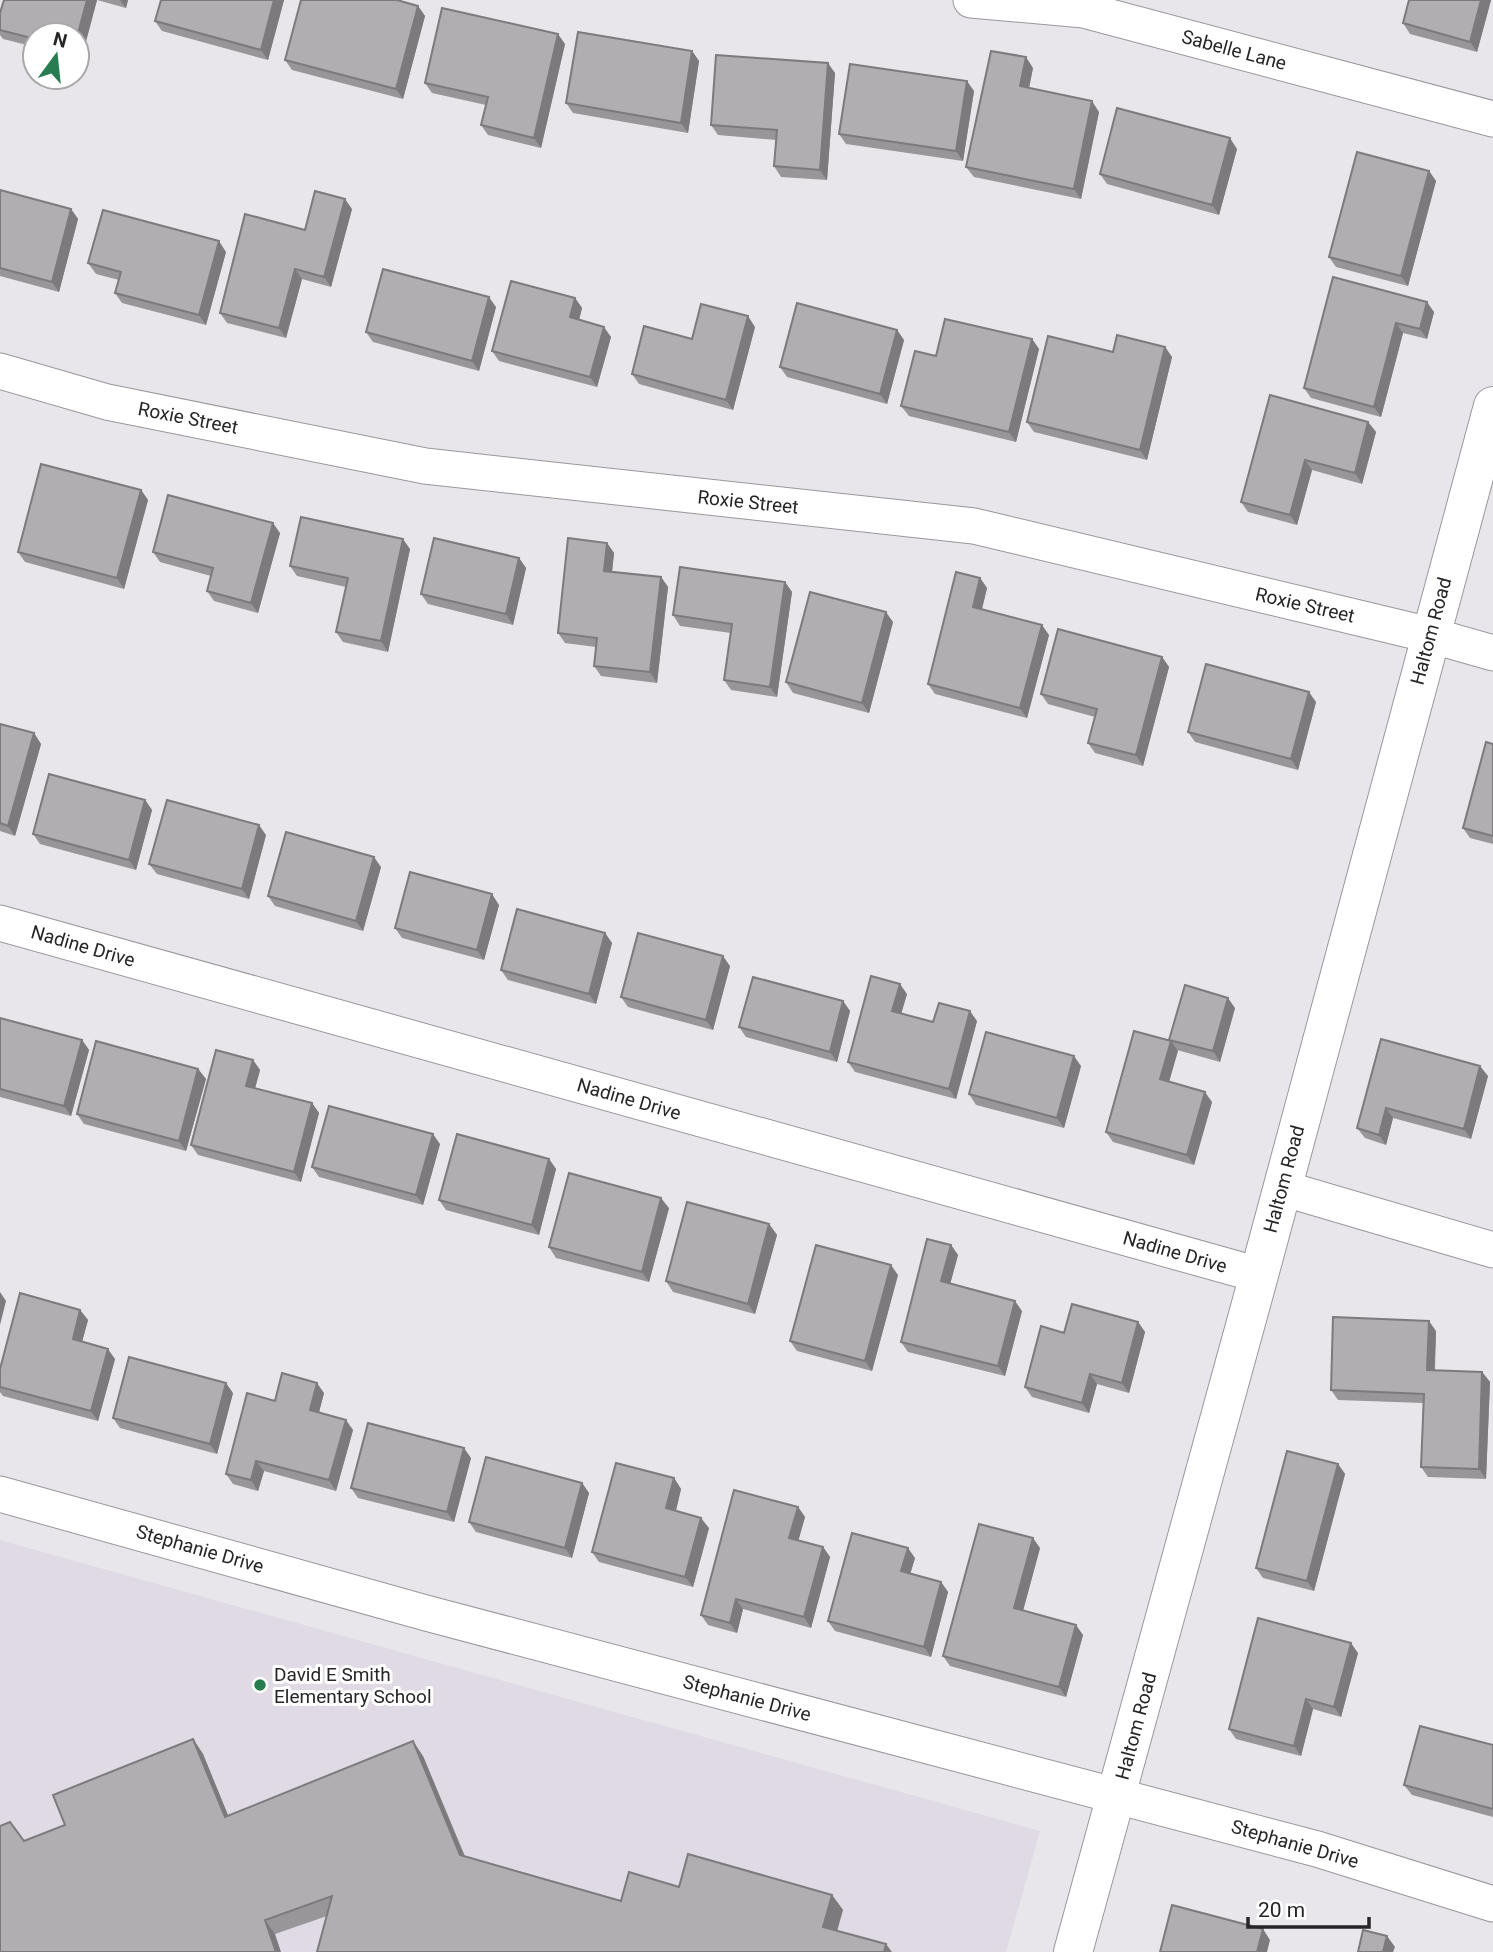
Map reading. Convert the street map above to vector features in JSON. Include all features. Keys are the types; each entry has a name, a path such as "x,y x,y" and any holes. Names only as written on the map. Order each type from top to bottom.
{"main road":[{"name":"Haltom Road","path":"1073,1952 1493,406"}],"street":[{"name":"Sabelle Lane","path":"971,0 1084,10 1493,119"},
{"name":"Roxie Street","path":"0,371 107,402 425,466 974,526 1430,635 1493,653"},
{"name":"Nadine Drive","path":"0,923 1259,1275"},
{"path":"1282,1188 1493,1250"},
{"name":"Stephanie Drive","path":"0,1494 426,1613 1317,1849 1493,1904"}],"shaded area":[{"name":"David E Smith Elementary School","path":"0,1540 1040,1831 1006,1952 0,1952"}],"building":[{"path":"4,0 87,0 81,21 21,21 21,35 0,30 0,13"},
{"path":"161,0 274,0 261,50 155,21"},
{"path":"301,0 397,0 418,6 396,89 285,60"},
{"path":"1409,0 1481,0 1470,42 1403,23"},
{"path":"442,8 558,34 534,138 481,125 488,97 425,83"},
{"path":"578,32 692,51 681,123 566,103"},
{"path":"991,51 1026,57 1020,86 1092,101 1074,189 966,167"},
{"path":"716,55 828,63 820,170 774,166 777,130 711,125"},
{"path":"850,64 967,81 956,151 839,134"},
{"path":"1117,108 1230,138 1212,205 1100,174"},
{"path":"1357,152 1429,171 1401,276 1329,257"},
{"path":"0,190 71,209 52,282 0,268"},
{"path":"315,191 345,199 324,277 295,269 279,328 220,313 245,214 305,230"},
{"path":"103,210 219,241 199,315 115,293 121,272 88,263"},
{"path":"383,269 489,297 472,361 366,332"},
{"path":"1333,277 1427,302 1420,329 1396,323 1374,407 1304,388"},
{"path":"511,281 575,298 570,317 604,327 590,377 492,351"},
{"path":"797,303 897,330 880,394 780,367"},
{"path":"701,304 748,316 726,400 632,374 644,326 692,339"},
{"path":"945,319 1032,339 1009,432 901,406 915,351 936,356"},
{"path":"1117,335 1165,347 1140,450 1027,422 1048,336 1113,352"},
{"path":"1270,395 1368,422 1355,473 1305,460 1290,515 1241,502"},
{"path":"41,464 141,490 117,578 18,552"},
{"path":"168,495 273,523 251,603 207,591 213,568 153,552"},
{"path":"301,517 403,539 381,641 336,632 348,578 290,566"},
{"path":"434,538 519,558 506,614 421,594"},
{"path":"568,538 607,543 604,571 661,577 650,672 594,666 597,638 558,633"},
{"path":"680,567 785,582 770,687 724,680 732,624 673,615"},
{"path":"956,572 980,578 973,607 1042,625 1020,708 928,684"},
{"path":"810,592 886,612 862,703 786,682"},
{"path":"1058,629 1162,657 1136,755 1088,743 1097,709 1041,694"},
{"path":"1206,664 1309,692 1291,759 1188,732"},
{"path":"0,724 34,733 8,826 0,823"},
{"path":"1486,742 1493,744 1493,836 1463,828"},
{"path":"49,774 145,800 129,860 33,834"},
{"path":"167,800 259,825 242,889 149,864"},
{"path":"286,832 374,857 356,921 268,896"},
{"path":"410,872 492,894 477,950 395,928"},
{"path":"517,909 605,933 589,994 501,970"},
{"path":"638,933 723,956 706,1020 621,997"},
{"path":"871,976 900,984 892,1011 933,1022 939,1003 970,1011 949,1089 848,1062"},
{"path":"753,977 843,1001 830,1052 739,1027"},
{"path":"1185,985 1228,998 1213,1051 1169,1040"},
{"path":"0,1018 82,1040 64,1106 0,1089"},
{"path":"1134,1031 1171,1041 1160,1079 1205,1092 1187,1155 1106,1132"},
{"path":"986,1032 1074,1056 1057,1118 969,1094"},
{"path":"1381,1039 1480,1066 1464,1129 1386,1108 1379,1135 1357,1128"},
{"path":"96,1041 198,1069 179,1141 77,1114"},
{"path":"216,1050 253,1060 246,1086 312,1103 294,1172 191,1145"},
{"path":"329,1106 433,1134 416,1195 312,1167"},
{"path":"457,1134 549,1159 532,1225 439,1200"},
{"path":"569,1173 661,1198 642,1272 549,1247"},
{"path":"687,1202 769,1224 748,1304 666,1281"},
{"path":"927,1239 951,1245 941,1281 1015,1301 998,1366 901,1342"},
{"path":"816,1245 891,1265 865,1361 790,1341"},
{"path":"20,1293 80,1310 73,1339 108,1349 91,1411 0,1387 0,1369"},
{"path":"1072,1304 1138,1322 1122,1383 1090,1374 1082,1403 1025,1387 1041,1326 1064,1333"},
{"path":"1333,1317 1429,1321 1427,1370 1482,1372 1479,1469 1421,1467 1424,1394 1331,1390"},
{"path":"129,1357 226,1383 210,1444 113,1418"},
{"path":"282,1373 317,1383 310,1410 346,1420 329,1480 256,1461 251,1480 226,1474 247,1393 275,1401"},
{"path":"368,1423 464,1448 447,1512 351,1488"},
{"path":"1287,1451 1338,1464 1307,1581 1256,1568"},
{"path":"486,1457 582,1483 565,1548 469,1522"},
{"path":"616,1463 674,1478 666,1508 701,1518 685,1577 592,1552"},
{"path":"734,1490 798,1507 789,1538 823,1547 804,1617 736,1599 730,1623 701,1615"},
{"path":"979,1524 1033,1538 1014,1608 1076,1625 1059,1687 943,1656"},
{"path":"852,1533 908,1548 901,1571 941,1582 924,1647 828,1621"},
{"path":"1258,1618 1351,1643 1334,1707 1306,1699 1294,1746 1229,1729"},
{"path":"1420,1726 1493,1745 1493,1809 1404,1785"},
{"path":"193,1739 225,1817 413,1741 460,1855 621,1901 629,1872 679,1887 688,1854 832,1895 823,1927 886,1944 884,1952 317,1952 332,1896 265,1920 276,1952 0,1952 0,1826 10,1822 24,1841 65,1825 53,1795"},
{"path":"1172,1905 1263,1929 1257,1952 1160,1952"},
{"path":"1363,1930 1387,1936 1383,1952 1358,1952"}],"place":[{"name":"David E Smith Elementary School","path":"260,1685"}]}
